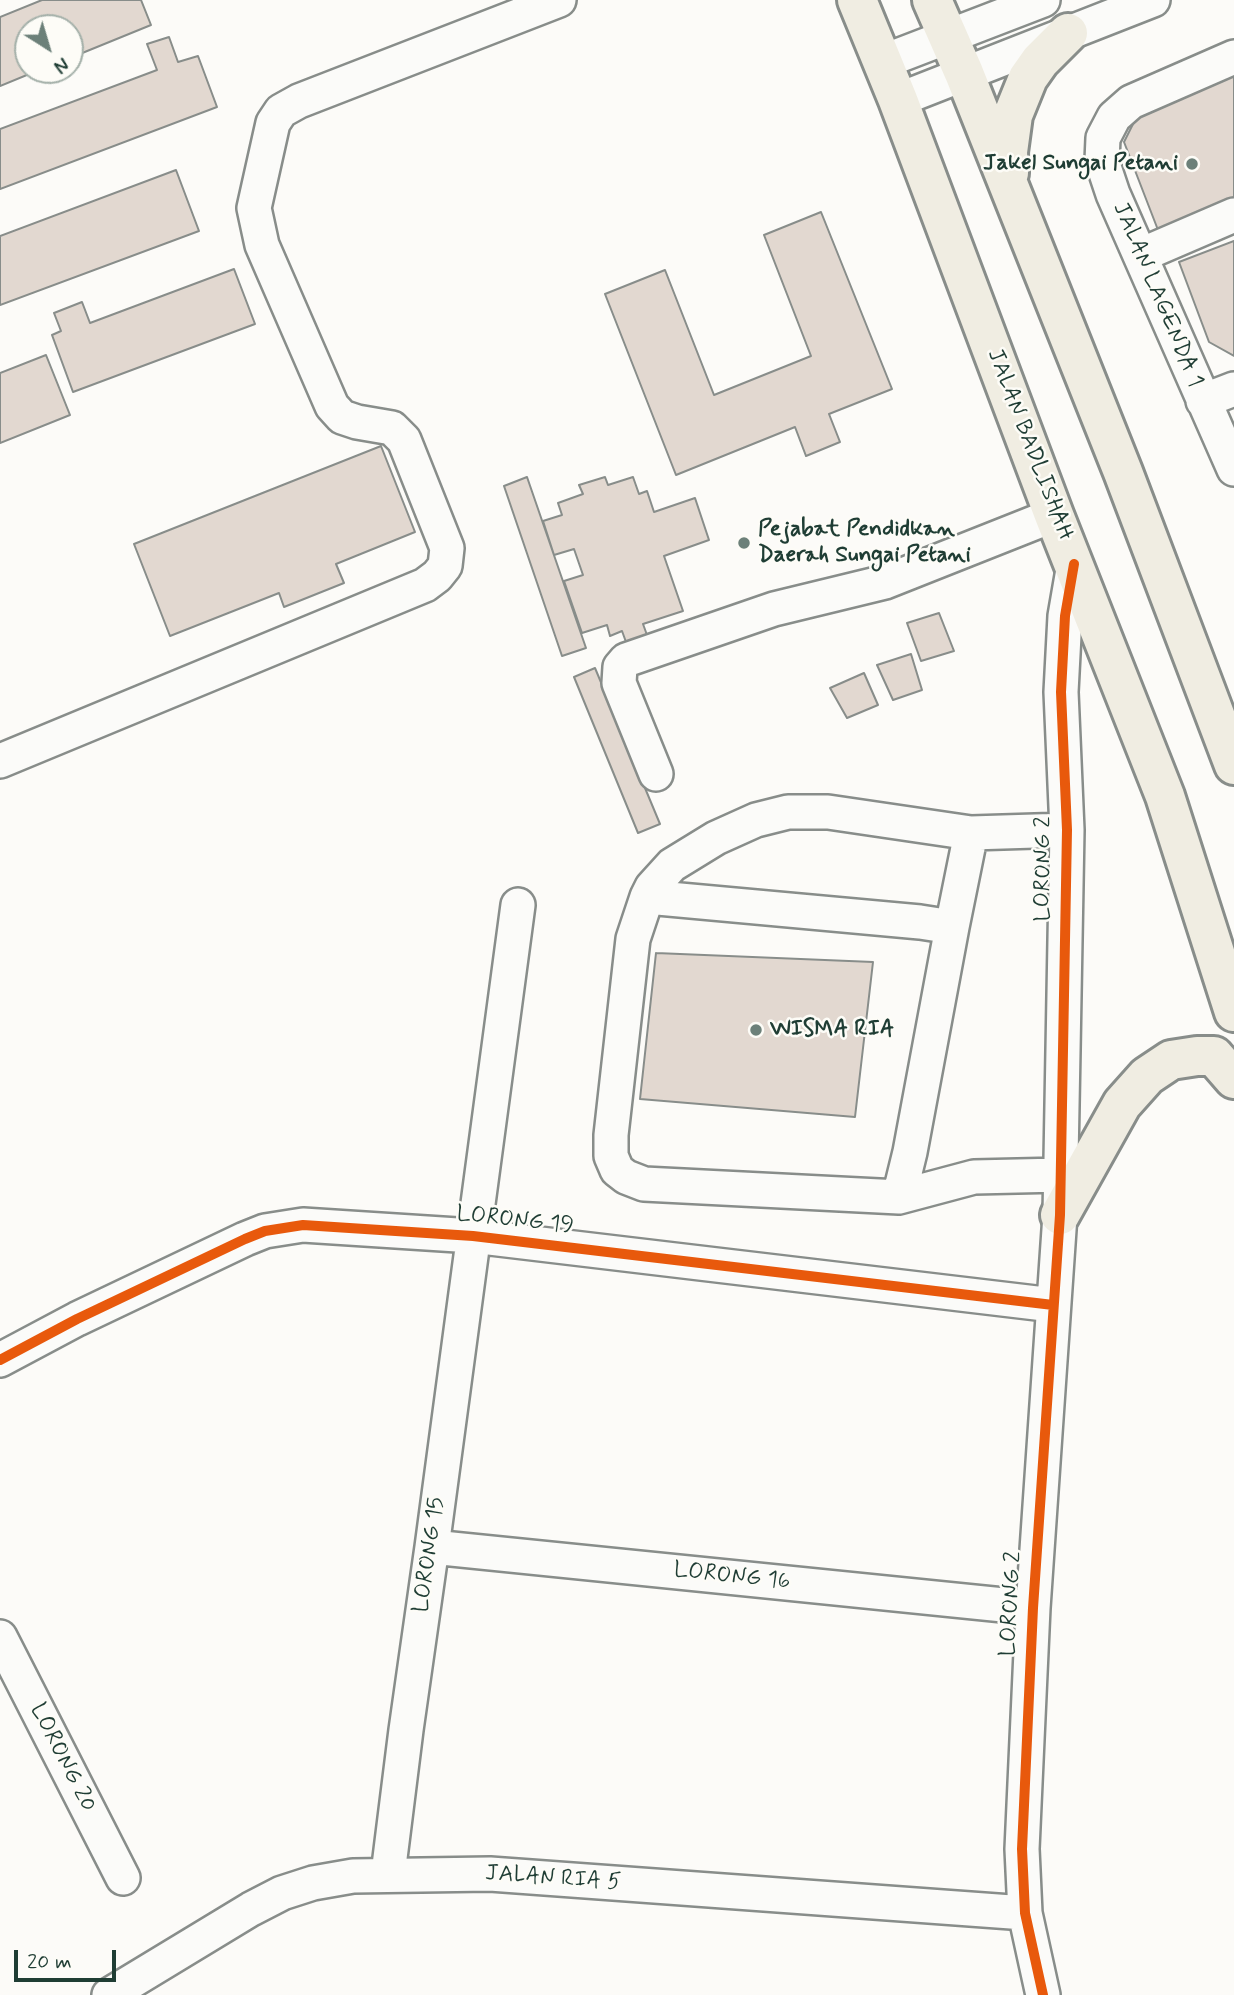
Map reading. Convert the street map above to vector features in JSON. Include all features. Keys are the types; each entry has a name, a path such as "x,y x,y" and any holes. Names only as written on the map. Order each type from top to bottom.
{"main road":[{"name":"JALAN BADLISHAH","path":"857,0 898,100 1054,515 1165,796 1234,1012"},
{"path":"932,0 964,73 1123,472 1234,765"},
{"path":"1010,190 1008,152 1013,115 1028,78 1040,61 1068,33"},
{"path":"1060,1215 1122,1104 1147,1076 1171,1060 1214,1056 1234,1079"}],"street":[{"path":"0,761 425,585 445,566 447,548 404,440 392,428 342,417 332,406 262,245 254,208 273,124 281,111 299,101 559,0"},
{"path":"882,62 1043,0"},
{"path":"898,100 1153,0"},
{"name":"JALAN LAGENDA 1","path":"1234,57 1131,102 1114,117 1103,138 1102,161 1234,469"},
{"path":"1141,255 1234,215"},
{"path":"1203,401 1234,390"},
{"path":"656,774 619,683 620,667 626,660 774,609 885,582 1054,515"},
{"name":"LORONG 2","path":"1043,1995 1025,1913 1022,1837 1033,1608 1060,1215 1067,830 1062,692 1065,616 1074,564"},
{"path":"1061,1175 974,1177 899,1197 644,1184 617,1170 611,1156 611,1135 633,939 652,887 672,865 716,838 756,820 788,812 828,812 971,833 1067,830"},
{"path":"899,1197 911,1152 971,833"},
{"path":"647,897 952,927"},
{"name":"LORONG 15","path":"388,1874 405,1730 518,905"},
{"name":"LORONG 19","path":"0,1360 77,1320 265,1231 303,1224 473,1236 1053,1305"},
{"name":"LORONG 16","path":"432,1547 1033,1608"},
{"name":"LORONG 20","path":"0,1637 123,1878"},
{"name":"JALAN RIA 5","path":"109,1995 282,1893 313,1883 353,1876 490,1874 1025,1913"}],"building":[{"path":"42,0 141,0 151,25 84,52 84,14 14,14 14,80 0,86 0,17"},
{"path":"169,37 178,62 198,56 217,107 0,189 0,129 157,70 147,44"},
{"path":"1234,76 1234,201 1158,230 1124,142 1138,114"},
{"path":"176,170 199,231 0,305 0,236"},
{"path":"821,212 892,389 829,414 840,442 806,456 795,427 676,475 605,294 665,270 714,395 811,356 764,235"},
{"path":"1234,241 1234,356 1209,342 1179,262"},
{"path":"234,269 255,324 73,392 52,335 61,331 54,313 82,302 90,323"},
{"path":"46,355 70,415 0,443 0,373"},
{"path":"381,446 415,532 336,564 344,583 284,607 279,593 170,636 134,544"},
{"path":"527,477 586,648 562,656 504,486"},
{"path":"605,477 608,485 633,477 639,494 647,491 654,512 695,498 709,540 664,556 683,611 643,624 647,635 626,642 622,631 610,636 607,625 582,633 564,581 583,575 574,549 554,555 543,521 562,515 558,503 583,494 579,485"},
{"path":"939,613 954,651 921,661 907,623"},
{"path":"911,654 922,690 893,700 877,665"},
{"path":"595,668 660,824 638,833 574,677"},
{"path":"864,673 878,705 847,718 830,688"},
{"name":"WISMA RIA","path":"656,953 873,962 855,1117 640,1099"}],"cycle path":[{"path":"1043,1995 1025,1913 1022,1849 1033,1608 1060,1215 1067,830 1061,692 1065,616 1074,564"},
{"path":"0,1360 77,1319 245,1239 265,1231 303,1225 473,1236 1053,1305"}],"place":[{"name":"Jakel Sungai Petani","path":"1192,164"},
{"name":"Pejabat Pendidkan Daerah Sungai Petani","path":"744,543"},
{"name":"WISMA RIA","path":"756,1030"}]}
